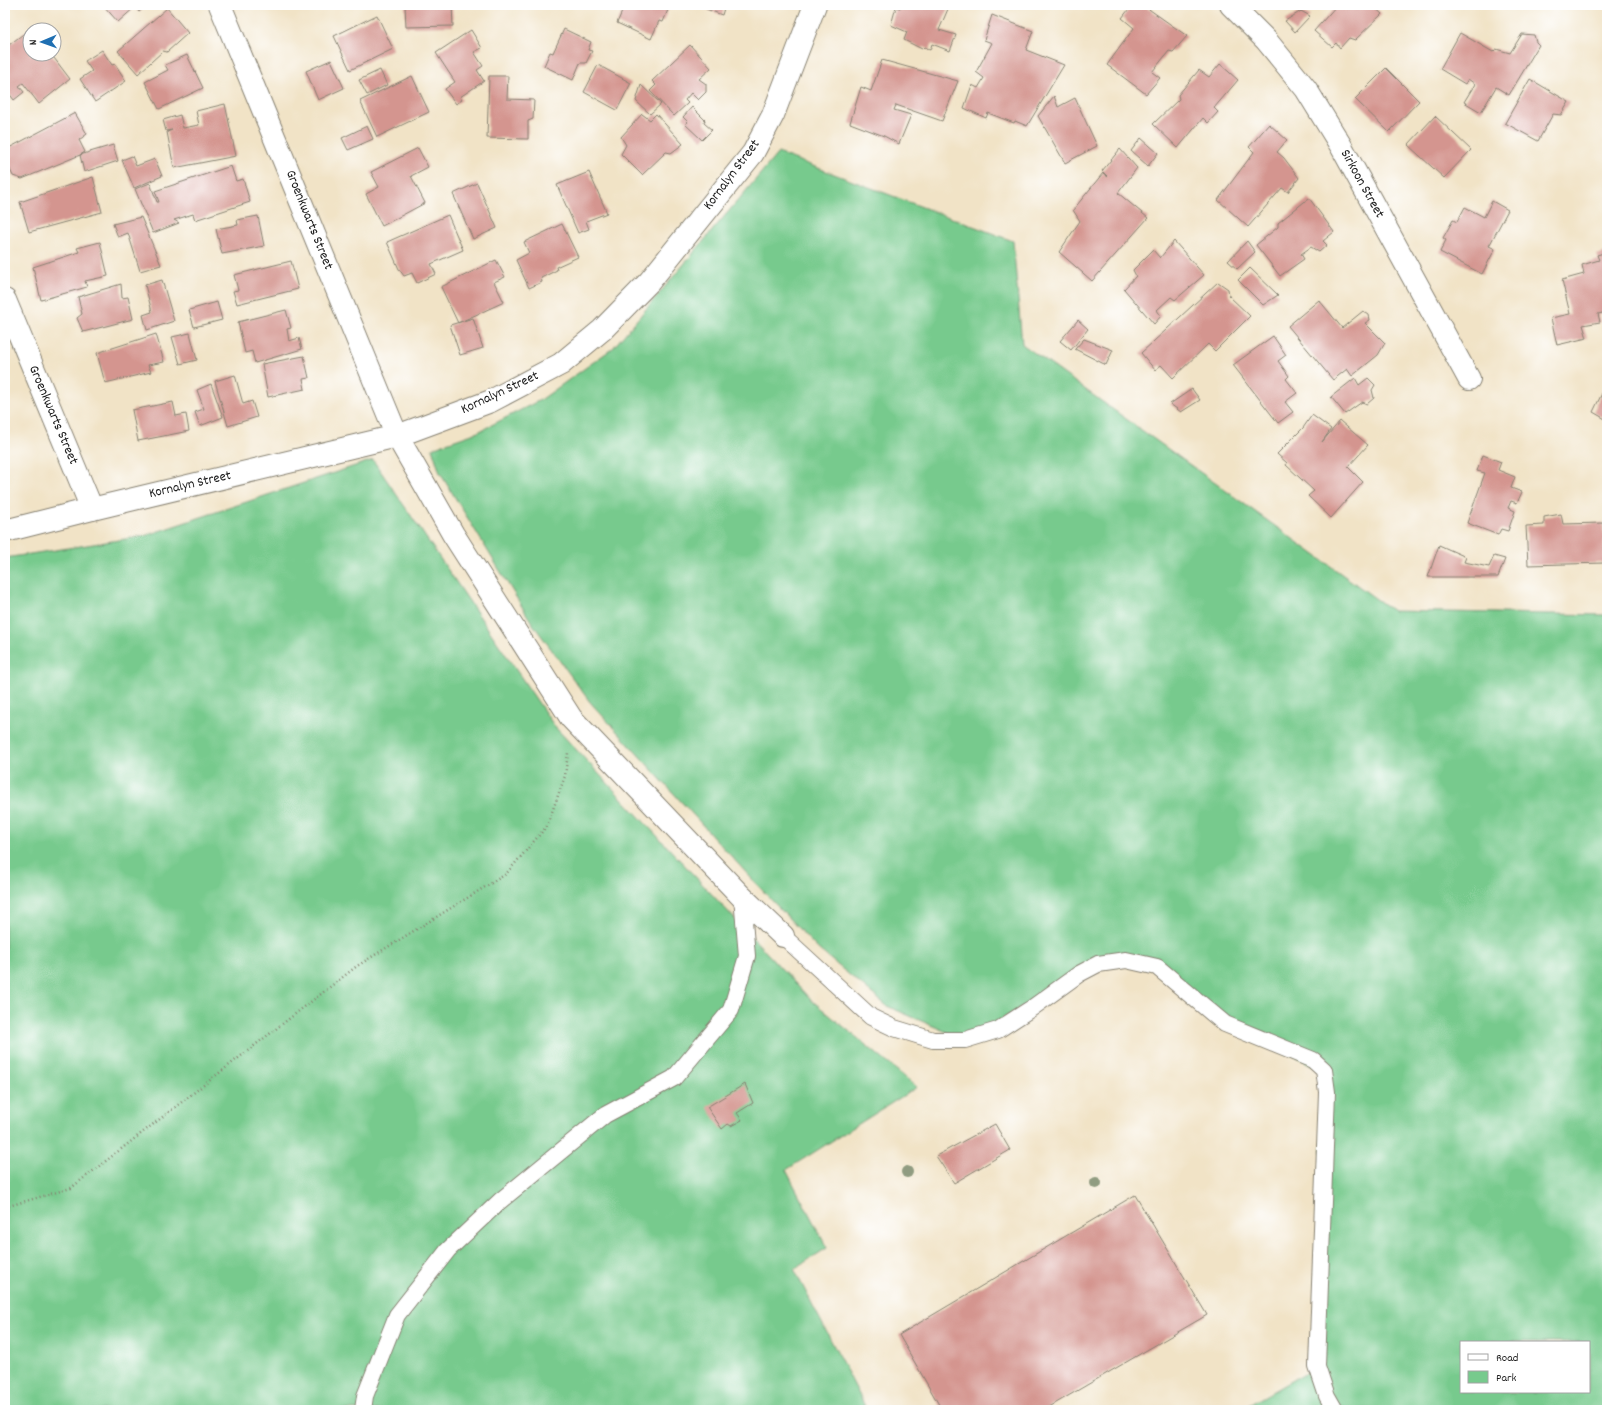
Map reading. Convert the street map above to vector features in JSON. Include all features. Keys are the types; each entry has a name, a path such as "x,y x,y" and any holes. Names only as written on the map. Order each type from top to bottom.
{"street":[{"name":"Groenkwarts Street","path":"220,5 397,436 453,534 571,718 742,897 783,936"},
{"name":"Kornalyn Street","path":"5,531 397,436 491,401 561,364 602,330 649,282 753,153 773,115 815,5"},
{"name":"Sirkoon Street","path":"1231,5 1266,40 1306,89 1341,146 1469,379"},
{"name":"Groenkwarts Street","path":"5,300 92,509"}],"lane":[{"path":"363,1410 365,1396 397,1315 448,1250 500,1201 605,1115 674,1078 731,1010 747,956 742,897"},
{"path":"783,936 871,1016 894,1028 933,1040 965,1040 998,1030 1032,1008 1079,974 1098,964 1126,960 1157,967 1225,1024 1313,1060 1324,1070 1327,1092 1318,1366 1327,1396 1335,1410"}],"path":[{"path":"5,1207 71,1188 357,966 506,874 547,826 565,776 571,718"}],"green space":[{"path":"778,153 1013,241 1022,344 1393,611 1607,615 1607,1410 1240,1410 1317,1366 1324,1070 1247,1034 1157,967 1098,964 965,1040 887,1006 818,949 590,702 532,623 440,473 432,448 478,432 542,399 613,348"},
{"path":"373,460 555,727 810,999 917,1087 786,1170 827,1248 794,1269 867,1410 5,1410 5,558 144,536"}],"building":[{"path":"103,5 147,5 139,12 135,7 118,22"},
{"path":"405,5 452,5 453,26 406,27"},
{"path":"625,5 670,5 663,22 659,21 651,39 617,23"},
{"path":"708,5 725,5 722,15 706,9"},
{"path":"902,5 937,5 948,9 939,30 956,35 950,51 932,44 930,50 924,47 922,49 904,40 907,32 891,25 896,7 900,8"},
{"path":"1132,5 1143,5 1187,36 1173,52 1169,51 1152,72 1160,78 1146,94 1107,65 1134,28 1122,18"},
{"path":"1295,5 1306,5 1301,11"},
{"path":"1337,5 1372,5 1382,14 1355,40 1349,38 1340,48 1336,43 1332,47 1314,31"},
{"path":"167,8 188,33 167,52 163,51 138,74 118,51"},
{"path":"1301,11 1310,16 1295,32 1285,21"},
{"path":"377,15 393,49 350,70 334,36"},
{"path":"992,15 1033,31 1026,50 1064,65 1027,126 1015,121 1014,123 988,113 986,118 964,108 972,85 978,88 984,78 976,72 992,43 984,40"},
{"path":"564,29 591,42 588,50 592,51 586,63 580,63 573,80 544,66 550,52 553,53"},
{"path":"471,30 482,48 474,52 483,66 477,70 484,81 460,97 462,100 456,104 445,89 455,82 436,53"},
{"path":"1460,33 1493,52 1496,49 1510,53 1522,34 1534,35 1536,42 1539,45 1509,95 1496,87 1481,112 1464,102 1475,84 1468,79 1465,84 1440,69"},
{"path":"22,35 22,62 57,62 70,79 39,104 23,83 19,86 24,92 14,100 5,88 5,48"},
{"path":"690,45 711,68 699,79 706,84 706,92 698,100 691,93 685,100 688,103 674,116 650,91 656,85 652,81"},
{"path":"102,50 112,65 115,64 126,81 95,102 80,79 92,71 85,61"},
{"path":"187,55 203,88 159,109 145,82 168,70 165,65"},
{"path":"331,60 344,88 318,100 306,71"},
{"path":"882,60 958,81 942,121 896,105 894,110 911,115 899,144 884,136 850,123 861,87 871,91"},
{"path":"1220,64 1238,80 1214,108 1218,112 1208,123 1203,118 1178,148 1153,124 1179,99 1178,95 1199,70 1209,77"},
{"path":"598,65 631,83 617,110 584,92"},
{"path":"1386,68 1419,101 1389,132 1355,99"},
{"path":"380,70 387,85 367,95 359,80"},
{"path":"412,76 429,112 377,137 360,101"},
{"path":"489,76 508,76 507,99 534,100 533,119 528,121 528,139 487,138"},
{"path":"1530,79 1569,102 1561,115 1553,114 1538,141 1505,123"},
{"path":"641,85 661,104 650,114 636,101"},
{"path":"1054,96 1058,107 1075,98 1097,146 1065,163 1038,116"},
{"path":"225,104 236,156 174,168 167,132 172,130 166,131 163,120 180,115 183,128 199,125 196,111"},
{"path":"692,107 705,120 704,123 712,130 702,140 685,124 688,122 683,117"},
{"path":"75,113 87,134 79,140 85,152 22,179 13,176 5,159 5,150"},
{"path":"642,114 650,120 656,114 683,144 671,153 666,152 642,175 621,154 626,145 621,137"},
{"path":"1435,116 1471,150 1444,178 1408,145"},
{"path":"1269,124 1287,140 1277,152 1284,158 1299,178 1288,192 1282,188 1248,227 1218,200 1254,152 1249,147"},
{"path":"367,126 373,139 348,150 342,138"},
{"path":"1141,138 1158,153 1148,166 1131,151"},
{"path":"113,145 118,161 84,172 80,155"},
{"path":"418,148 428,167 411,176 425,203 382,226 366,194 379,187 371,172"},
{"path":"1120,149 1137,168 1118,193 1148,218 1092,281 1059,252 1080,221 1073,210 1103,173 1108,177 1102,171"},
{"path":"132,156 136,166 155,159 162,176 134,188 122,160"},
{"path":"231,166 236,181 243,179 250,202 195,220 193,214 174,220 179,223 153,233 135,189 150,183 157,202 159,202 155,191"},
{"path":"589,172 607,213 586,221 589,229 578,233 557,185"},
{"path":"93,177 102,212 29,232 20,202"},
{"path":"477,183 497,228 473,239 453,194"},
{"path":"1309,198 1334,232 1323,241 1327,245 1319,252 1311,247 1301,254 1304,259 1280,276 1256,245 1278,227 1278,223"},
{"path":"1492,201 1508,210 1489,246 1495,249 1482,274 1440,252 1446,240 1443,238 1453,220 1457,222 1465,207 1484,217"},
{"path":"448,215 463,250 431,264 436,274 417,283 412,273 404,276 399,269 387,242"},
{"path":"258,216 264,246 222,254 216,229 238,225 237,220"},
{"path":"141,217 161,265 140,271 128,233 118,237 113,224"},
{"path":"562,224 578,257 556,267 557,270 541,278 542,282 529,288 516,260 529,253 524,242"},
{"path":"1174,241 1204,275 1175,300 1171,297 1157,310 1161,316 1154,324 1124,289 1136,276 1133,270 1153,250 1160,258"},
{"path":"1247,241 1255,252 1237,269 1228,261"},
{"path":"100,242 108,276 85,281 87,287 41,300 33,267 79,252 77,248"},
{"path":"1607,252 1607,312 1598,314 1600,322 1583,325 1587,338 1557,345 1551,318 1570,314 1562,280 1584,274 1582,265 1599,260 1597,255"},
{"path":"496,260 505,277 494,282 504,302 458,323 441,287"},
{"path":"291,261 298,289 237,304 233,291 238,290 234,275"},
{"path":"1250,268 1278,295 1263,305 1238,280"},
{"path":"162,280 174,321 147,330 143,315 152,312 145,285"},
{"path":"1218,282 1228,289 1229,296 1250,316 1215,351 1208,344 1173,378 1161,365 1155,370 1141,353"},
{"path":"121,284 122,298 128,297 133,319 83,332 77,318 82,314 78,297"},
{"path":"1319,300 1342,328 1363,311 1369,315 1370,320 1365,323 1385,343 1378,355 1352,376 1347,369 1333,380 1288,326"},
{"path":"217,302 222,320 194,327 189,310"},
{"path":"286,310 291,328 287,329 289,341 299,338 302,349 255,363 252,351 245,353 238,322"},
{"path":"473,318 483,348 460,355 450,325"},
{"path":"1078,320 1088,329 1071,350 1060,341"},
{"path":"190,333 197,360 180,364 172,337"},
{"path":"156,334 164,362 148,365 151,372 105,383 97,353"},
{"path":"1273,336 1286,355 1278,361 1289,376 1286,379 1297,393 1285,402 1293,412 1278,423 1233,365"},
{"path":"1084,339 1113,350 1106,365 1075,349"},
{"path":"304,356 309,378 303,379 305,389 268,397 262,364"},
{"path":"235,375 243,404 252,401 257,417 228,426 215,381"},
{"path":"1355,378 1359,385 1368,378 1375,385 1372,390 1374,398 1367,404 1362,402 1345,414 1331,397"},
{"path":"1607,383 1607,420 1593,412"},
{"path":"211,384 223,417 200,426 195,412 204,409 197,390"},
{"path":"1192,389 1200,400 1181,412 1170,404"},
{"path":"173,402 176,416 186,414 189,431 138,441 132,410"},
{"path":"1312,415 1331,429 1322,442 1340,421 1368,445 1348,467 1363,482 1331,518 1308,496 1314,491 1286,465 1287,463 1277,454 1303,428"},
{"path":"1483,455 1501,462 1498,470 1515,477 1511,488 1522,492 1517,503 1511,501 1508,508 1515,511 1508,531 1501,529 1498,535 1467,523 1485,473 1477,471"},
{"path":"1561,514 1563,524 1603,523 1605,563 1528,565 1526,526 1544,525 1544,517"},
{"path":"1439,545 1466,557 1464,562 1489,567 1494,556 1505,559 1498,577 1428,577"},
{"path":"745,1084 753,1103 737,1113 742,1120 731,1126 728,1124 722,1129 707,1107"},
{"path":"995,1124 1010,1150 954,1183 936,1156"},
{"path":"1135,1195 1207,1315 1044,1410 942,1410 899,1335"}]}
